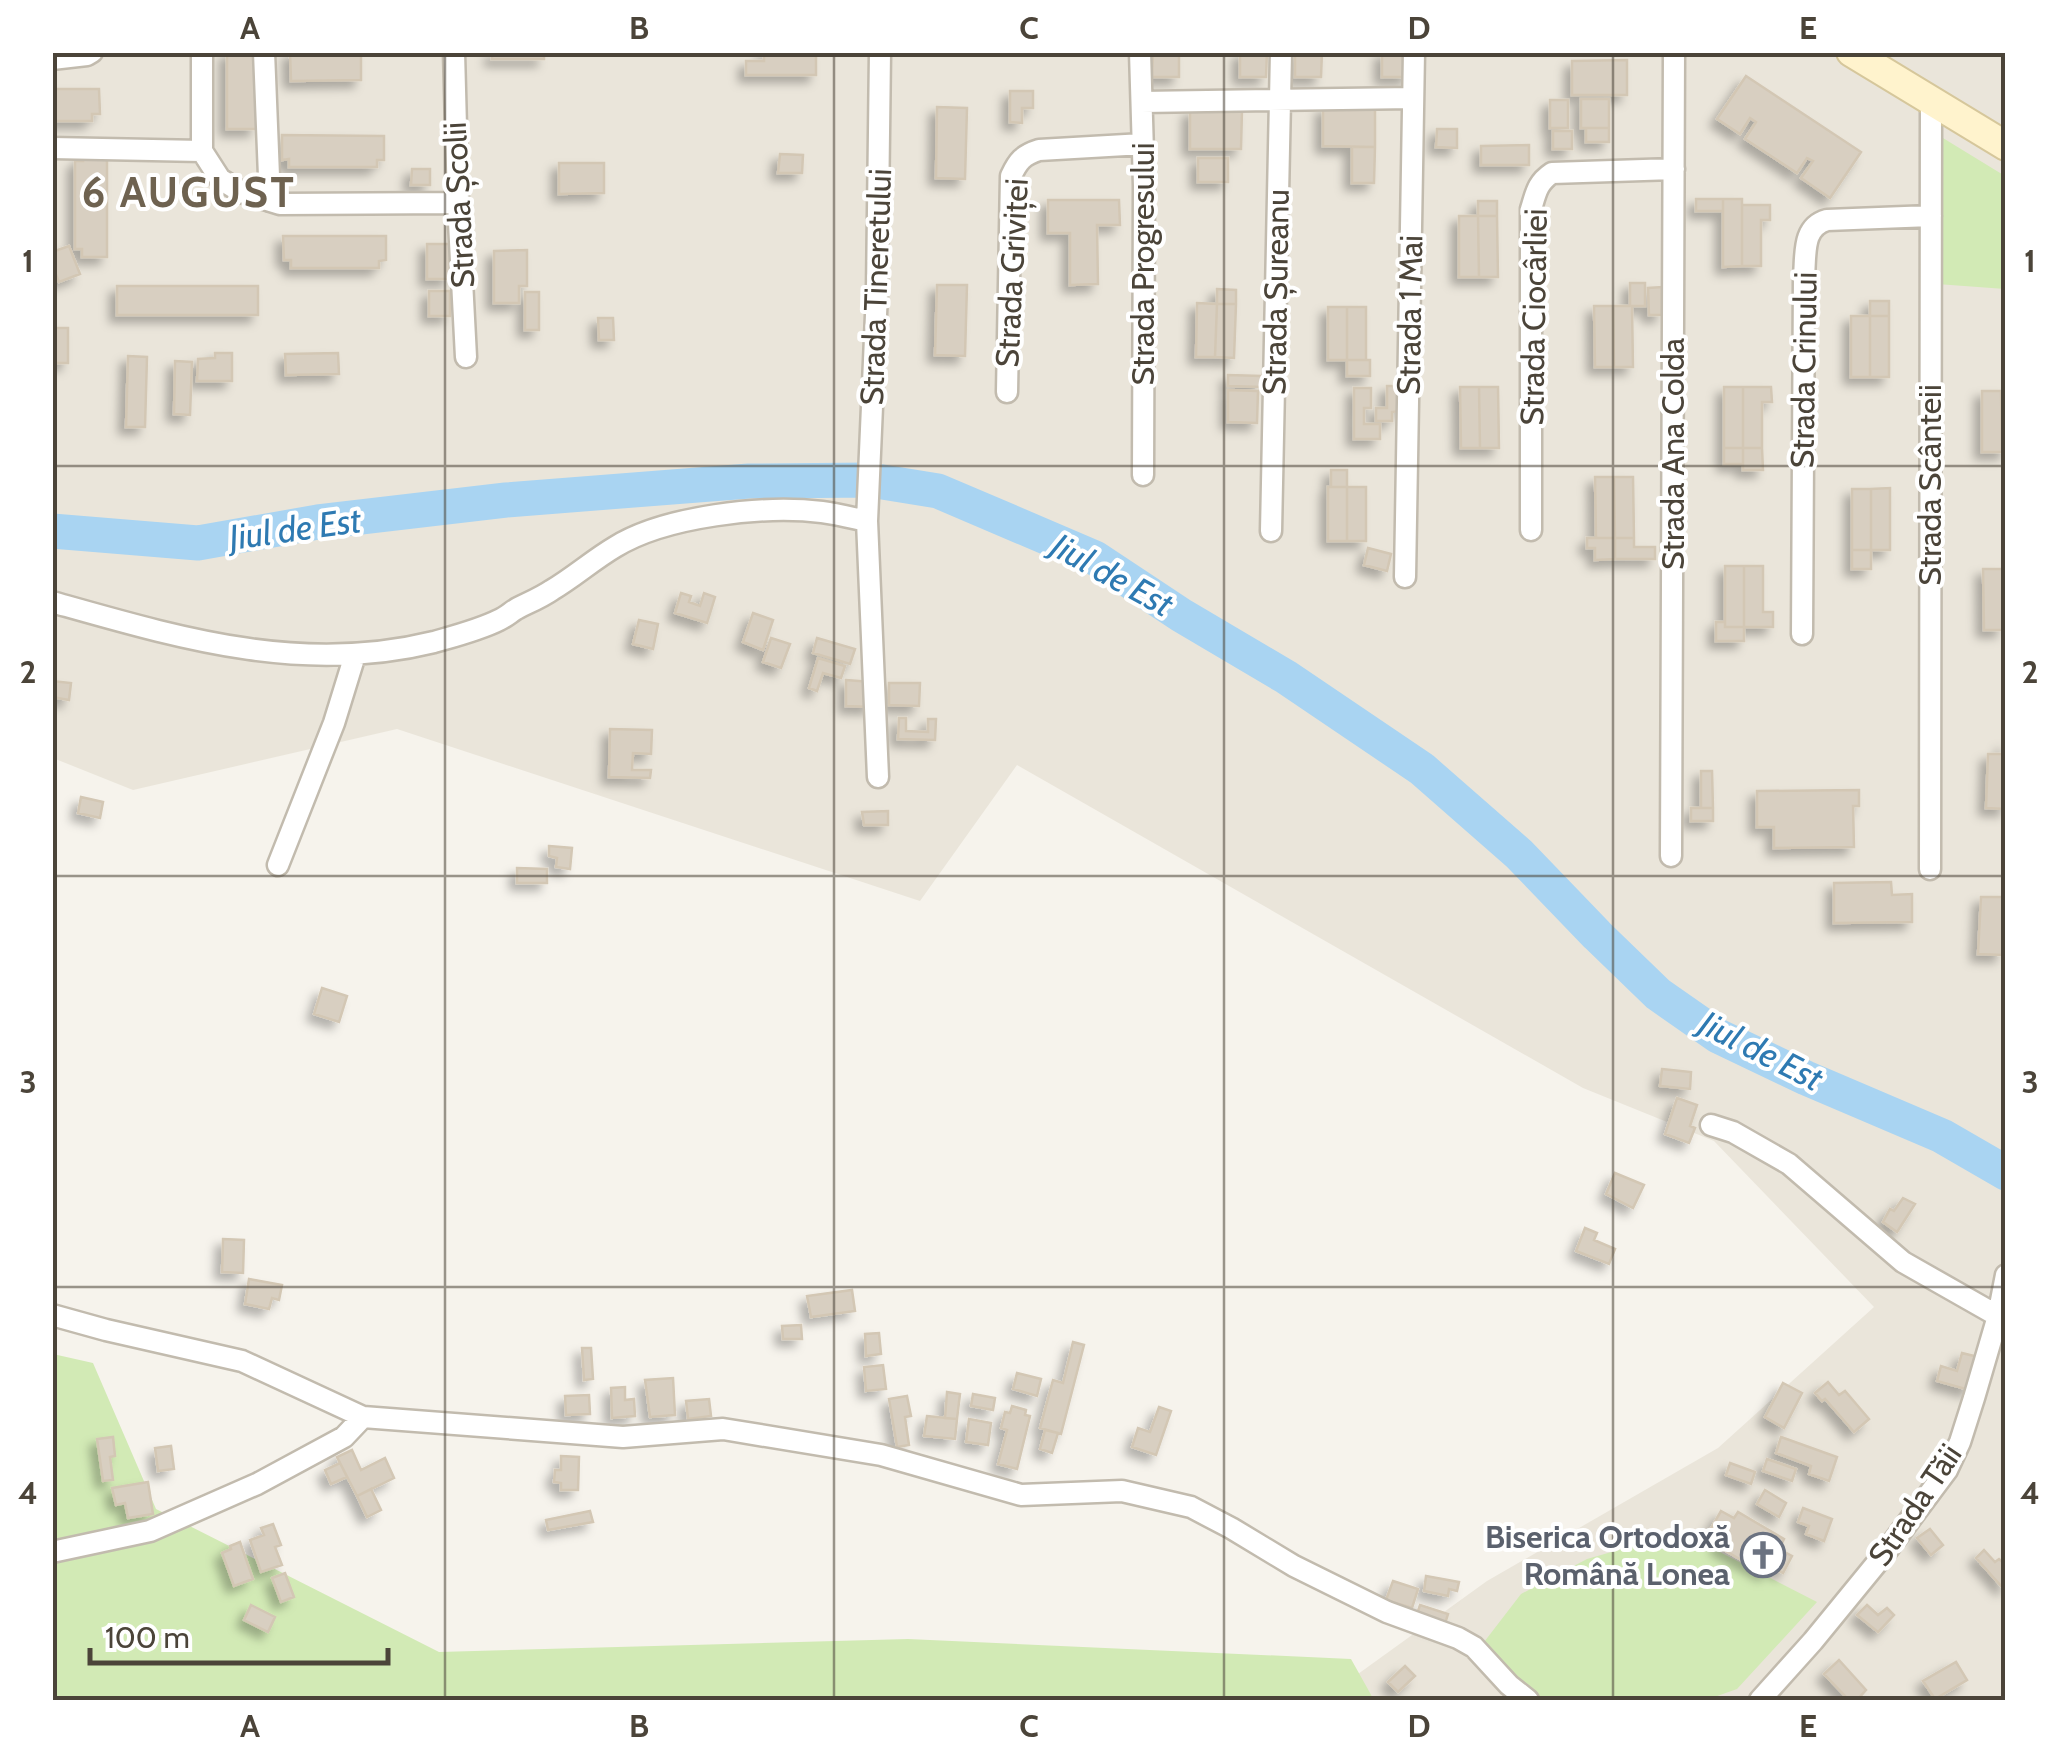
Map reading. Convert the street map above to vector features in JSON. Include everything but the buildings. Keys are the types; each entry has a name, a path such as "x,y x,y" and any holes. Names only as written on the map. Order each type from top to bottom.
{"main road":[{"path":"1851,52 2006,146"}],"street":[{"path":"52,59 92,52"},
{"path":"202,52 202,151 220,179 240,192 280,204 458,203"},
{"path":"264,52 270,201"},
{"name":"Strada Școlii","path":"454,52 466,357"},
{"name":"Strada Tineretului","path":"878,776 868,513 878,274 880,52"},
{"name":"Strada Progresului","path":"1140,52 1143,476"},
{"name":"Strada Șureanu","path":"1271,531 1280,52"},
{"name":"Strada 1 Mai","path":"1405,577 1414,52"},
{"name":"Strada Ana Colda","path":"1671,856 1674,52"},
{"path":"1142,102 1413,98"},
{"name":"Strada Scânteii","path":"1930,869 1931,101"},
{"name":"Strada Griviței","path":"1007,392 1011,176 1018,162 1025,154 1038,150 1143,144"},
{"path":"52,148 202,151"},
{"name":"Strada Ciocârliei","path":"1531,530 1534,197 1541,180 1552,173 1674,169"},
{"name":"Strada Crinului","path":"1802,634 1804,276 1808,238 1812,228 1826,220 1931,216"},
{"path":"52,602 223,646 271,654 356,655 433,642 498,620 641,533 699,518 778,512 868,513"},
{"path":"278,865 334,723 356,655"},
{"path":"1711,1125 1734,1132 1789,1164 1903,1262 1998,1316"},
{"name":"Strada Tăii","path":"1760,1700 1873,1568 1946,1470 1960,1442 1998,1316 2006,1275"},
{"path":"52,1315 242,1361 363,1417 623,1437 724,1429 881,1455 1021,1495 1122,1491 1191,1507 1294,1566 1386,1612 1474,1647 1528,1700"},
{"path":"52,1552 150,1531 257,1484 344,1437 363,1417"}],"shaded area":[{"path":"52,53 2005,53 2005,1700 1374,1700 1358,1674 1487,1581 1718,1448 1874,1307 1714,1141 1583,1088 1017,765 920,901 397,729 133,790 53,758"}],"green space":[{"path":"1938,135 2005,176 2005,289 1937,284"},
{"path":"53,1354 93,1363 156,1509 439,1652 908,1639 1351,1659 1374,1700 53,1700"},
{"path":"1681,1532 1817,1602 1737,1689 1706,1700 1539,1700 1503,1672 1481,1646 1521,1594 1587,1559"}],"waterway":[{"name":"Jiul de Est","path":"52,531 198,543 318,522 506,500 749,481 870,480 938,491 1095,558 1286,677 1422,769 1519,854 1658,994 1718,1036 1942,1136 2006,1173"}],"place":[{"name":"Biserica Ortodoxă Română Lonea","path":"1763,1555"}],"district":[{"name":"6 AUGUST","path":"189,192"}]}
